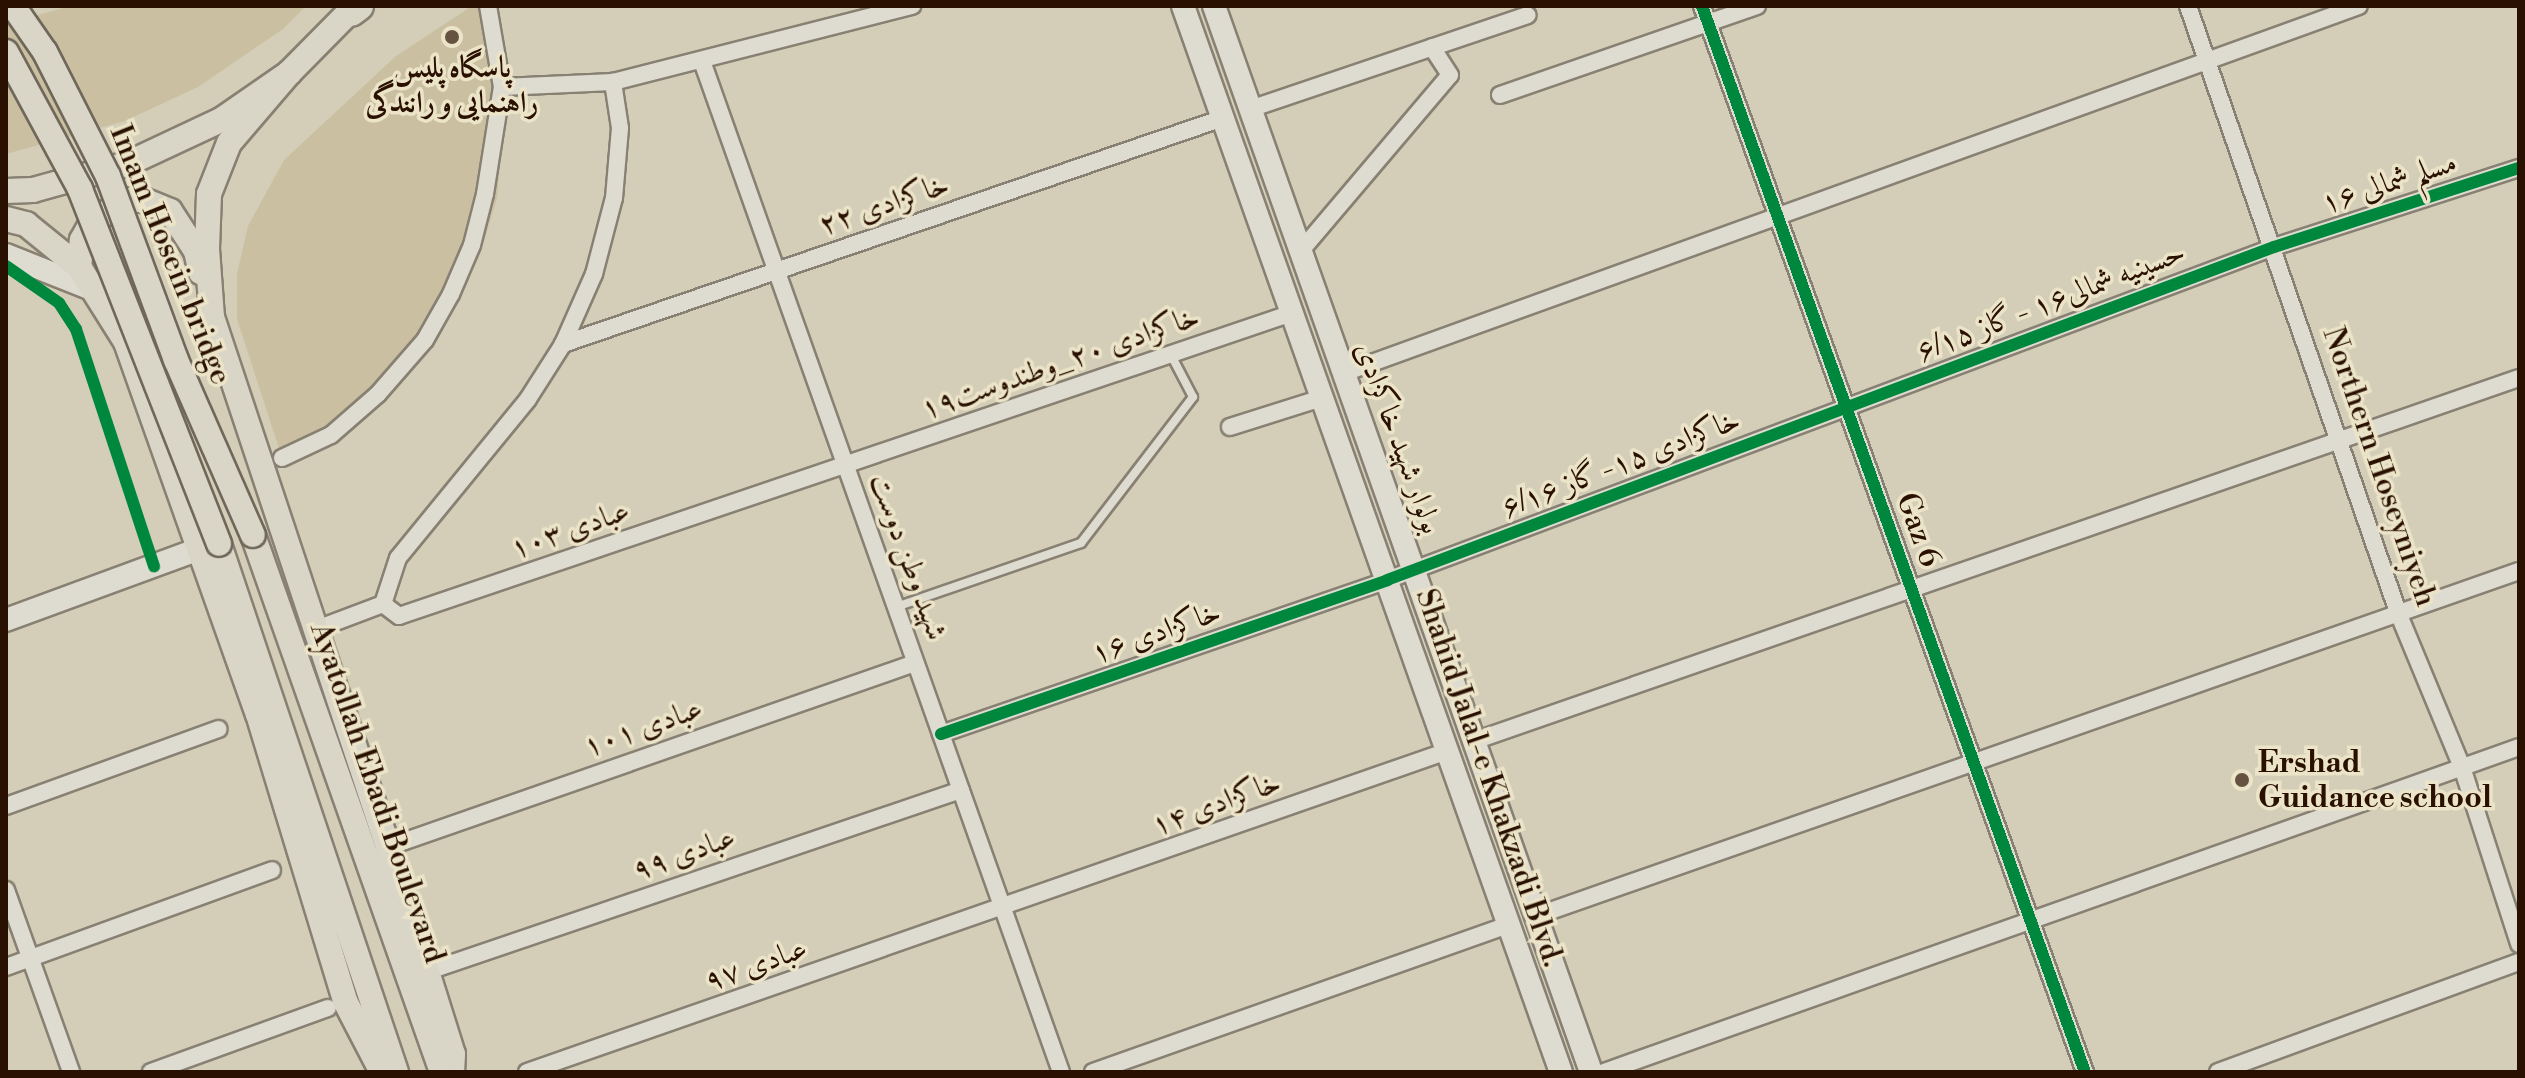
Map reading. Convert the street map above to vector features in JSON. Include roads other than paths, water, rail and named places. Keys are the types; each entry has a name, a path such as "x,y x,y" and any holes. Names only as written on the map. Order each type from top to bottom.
{"main road":[{"name":"Imam Hosein bridge","path":"13,6 45,52 108,176 176,360 253,535"},
{"path":"212,317 207,249 209,194 229,143 289,73 355,8"},
{"name":"Imam Hosein bridge","path":"6,52 80,189 209,547"},
{"path":"6,191 33,190 127,164 221,120 289,73"},
{"path":"79,267 82,240 92,222 126,200 143,200 170,211 196,251 212,317 317,629 453,1054 452,1072"},
{"path":"6,219 26,224 79,267 126,342 209,547 396,1072"},
{"name":"Ayatollah Ebadi Boulevard","path":"253,535 442,1072"},
{"path":"209,547 345,1001 382,1072"}],"street":[{"path":"282,458 331,435 378,394 425,340 472,245 502,87 488,6"},
{"path":"502,87 613,82 912,6"},
{"name":"Shahid Jalal-e Khakzadi Blvd.","path":"1183,6 1561,1072"},
{"name":"بولوار شهید خاکزادی","path":"1214,6 1591,1072"},
{"name":"Gaz 6","path":"1702,6 2085,1072"},
{"path":"1500,95 1757,6"},
{"name":"Northern Hoseyniyeh","path":"2188,6 2399,615 2462,767 2519,944"},
{"path":"1344,373 2207,58 2359,6"},
{"path":"1250,109 1527,15"},
{"path":"1299,253 1450,75 1432,47"},
{"name":"شهید وطن دوست","path":"702,61 1061,1072"},
{"path":"383,604 398,558 485,457 563,344 594,274 614,198 620,128 613,82"},
{"name":"خاکزادی ۲۲","path":"563,344 1223,118"},
{"name":"مسلم شمالی ۱۶","path":"2274,247 2519,168"},
{"name":"حسینیه شمالی۱۶ - گاز ۶/۱۵","path":"1847,406 2274,247"},
{"path":"6,255 94,290"},
{"name":"خاکزادی ۲۰_وطندوست۱۹","path":"846,467 1292,313"},
{"path":"1474,741 2519,378"},
{"path":"1230,427 1322,398"},
{"name":"خاکزادی ۱۵- گاز ۶/۱۶","path":"1387,580 1847,406"},
{"name":"عبادی ۱۰۳","path":"317,629 383,604 399,616 846,467"},
{"path":"6,620 209,547"},
{"path":"1536,916 2519,571"},
{"name":"خاکزادی ۱۶","path":"941,734 1387,580"},
{"name":"عبادی ۱۰۱","path":"388,847 915,663"},
{"path":"6,806 219,729"},
{"path":"1604,1072 2030,917 2519,747"},
{"name":"خاکزادی ۱۴","path":"1003,910 1447,751"},
{"name":"عبادی ۹۹","path":"426,972 961,790"},
{"path":"6,967 272,870"},
{"path":"6,890 71,1072"},
{"name":"عبادی ۹۷","path":"527,1072 1003,910"},
{"path":"1093,1072 1509,925"},
{"path":"2218,1072 2519,962"},
{"path":"151,1072 328,1008"}],"lane":[{"path":"896,607 1081,543 1193,397 1171,355"}],"place":[{"name":"پاسگاه پلیس راهنمایی و رانندگی","path":"452,37"},
{"name":"Ershad Guidance school","path":"2242,780"}]}
